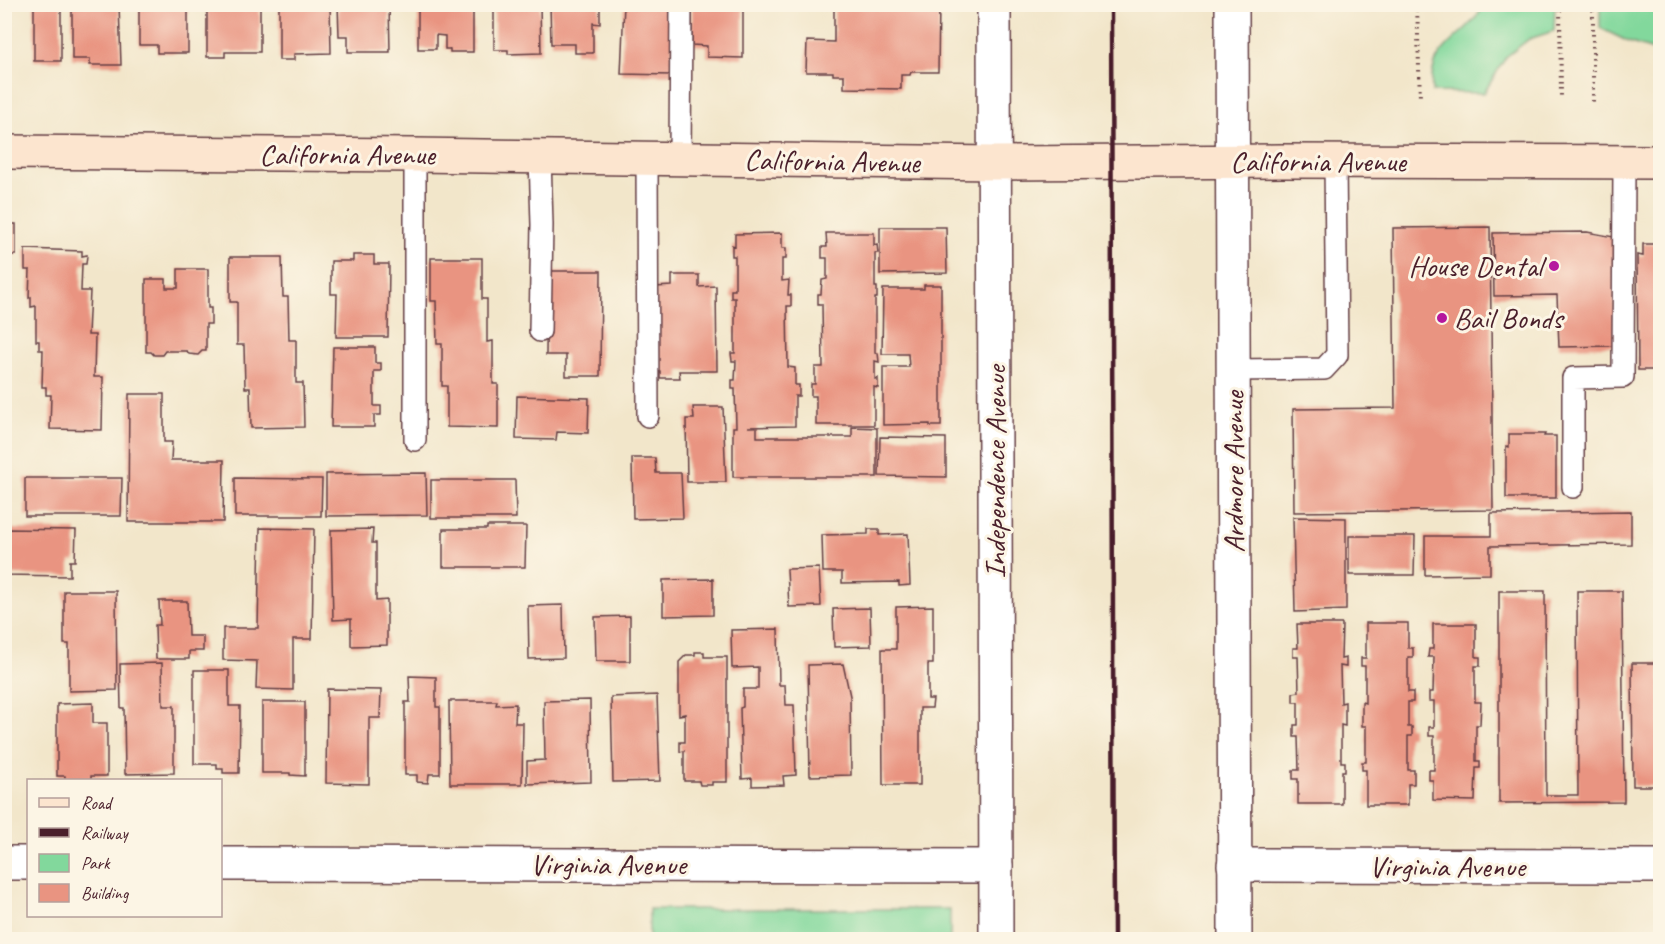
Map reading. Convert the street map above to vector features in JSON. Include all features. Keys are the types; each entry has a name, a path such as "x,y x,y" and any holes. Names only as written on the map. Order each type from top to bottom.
{"main road":[{"name":"California Avenue","path":"4,152 540,156 994,163 1660,162"}],"street":[{"name":"Independence Avenue","path":"994,4 996,939"},
{"name":"Ardmore Avenue","path":"1232,4 1235,939"},
{"path":"4,863 27,863"},
{"name":"Virginia Avenue","path":"222,864 996,866"},
{"name":"Virginia Avenue","path":"1234,865 1660,866"}],"lane":[{"path":"680,159 681,4"},
{"path":"415,155 415,440"},
{"path":"540,156 542,225 540,331"},
{"path":"647,158 648,416"},
{"path":"1233,370 1324,369 1337,356 1335,162"},
{"path":"1573,487 1573,378 1623,377 1624,162"}],"path":[{"path":"1417,4 1420,99"},
{"path":"1560,4 1561,100"},
{"path":"1593,4 1593,103"}],"green space":[{"path":"1486,4 1555,5 1554,31 1529,39 1506,57 1484,93 1432,92 1433,70 1440,54 1472,22"},
{"path":"1600,5 1660,5 1660,52 1631,43 1600,28"},
{"path":"649,909 950,909 950,939 649,939"}],"building":[{"path":"4,4 7,4 7,65 4,65"},
{"path":"34,4 61,4 61,61 34,61"},
{"path":"72,4 119,4 121,65 90,65 90,59 72,59"},
{"path":"139,4 188,4 188,53 157,53 157,45 139,45"},
{"path":"207,4 260,4 260,52 225,52 225,57 207,57"},
{"path":"279,4 330,4 331,53 294,54 294,60 279,60"},
{"path":"338,4 389,4 390,52 348,52 348,36 339,36"},
{"path":"418,4 473,4 473,52 450,52 450,49 445,49 445,36 436,35 436,49 418,49"},
{"path":"494,4 540,4 541,53 508,54 508,50 494,50"},
{"path":"550,4 600,4 600,24 593,23 593,53 575,53 575,44 551,44"},
{"path":"624,4 673,4 672,75 621,74"},
{"path":"692,4 743,4 743,58 707,57 707,46 692,45"},
{"path":"834,4 939,4 938,72 911,72 910,75 901,75 901,89 844,88 844,75 833,75 833,72 806,72 807,41 834,42"},
{"path":"4,224 16,224 16,255 4,255"},
{"path":"880,227 946,227 947,273 880,274"},
{"name":"Bail Bonds","path":"1490,227 1493,510 1294,512 1293,409 1395,408 1393,228"},
{"name":"House Dental","path":"1587,232 1614,237 1615,346 1559,347 1557,295 1494,296 1493,233"},
{"path":"782,233 782,248 786,248 786,259 782,259 782,281 789,280 788,295 791,295 791,306 787,306 788,367 795,368 795,385 799,385 799,396 795,396 795,426 748,427 757,427 757,437 852,437 852,427 877,428 877,477 733,477 733,427 736,427 735,389 732,389 732,380 735,380 736,361 732,361 731,353 735,353 735,298 731,298 731,290 735,290 735,256 732,256 732,245 735,246 735,234"},
{"path":"826,233 874,233 874,245 877,244 878,253 875,253 877,298 875,298 875,353 878,353 879,362 875,361 875,379 878,378 878,388 874,387 874,425 816,425 816,396 811,396 811,384 815,384 815,367 823,367 822,304 818,304 818,294 821,294 822,280 827,279 827,258 822,258 822,247 827,247"},
{"name":"Bail Bonds","path":"1643,244 1660,244 1660,370 1638,370 1637,255 1643,256"},
{"path":"25,249 82,251 82,256 87,255 86,264 82,264 81,291 90,291 88,335 95,335 94,377 103,377 102,430 50,429 51,395 46,395 46,387 42,387 43,350 39,350 39,341 36,341 36,306 31,307 31,297 29,298 30,270 25,270"},
{"path":"353,255 374,255 374,264 389,264 388,337 336,337 337,294 331,294 331,261 353,261"},
{"path":"230,257 282,257 283,297 288,297 289,340 296,340 296,383 303,383 304,427 251,428 250,388 245,388 244,345 237,345 237,302 230,302"},
{"path":"431,258 482,258 482,299 487,299 487,342 493,341 493,384 498,384 498,428 447,427 447,386 442,386 442,344 437,344 436,301 431,301"},
{"path":"178,269 208,269 208,308 211,308 211,324 206,324 206,351 198,355 189,354 187,351 165,351 162,355 154,355 146,352 146,279 166,279 166,288 178,288"},
{"path":"547,271 601,271 600,376 566,376 566,355 546,355"},
{"path":"672,275 699,275 699,287 716,286 717,371 679,371 680,378 660,378 660,371 657,370 655,287 672,286"},
{"path":"924,285 941,285 941,426 930,426 930,424 883,425 883,367 909,367 908,354 882,354 883,289 924,289"},
{"path":"333,347 375,347 375,363 381,363 381,371 374,371 374,406 381,406 381,415 374,415 374,427 331,427"},
{"path":"129,394 164,394 164,442 172,442 171,460 224,460 223,522 128,522"},
{"path":"517,396 589,398 588,433 557,432 556,440 516,439"},
{"path":"693,407 723,407 726,482 687,482 686,419 694,419"},
{"path":"1509,434 1556,436 1556,498 1506,498 1506,446 1509,447"},
{"path":"880,437 946,438 946,477 879,476"},
{"path":"632,458 655,458 656,473 681,473 683,518 633,519"},
{"path":"426,473 427,515 326,516 326,474"},
{"path":"25,478 122,478 121,516 25,516"},
{"path":"235,478 322,479 321,516 235,516"},
{"path":"431,480 515,480 516,518 431,518"},
{"path":"1631,511 1631,544 1490,546 1490,574 1425,575 1425,536 1491,536 1491,513"},
{"path":"1293,517 1346,518 1346,610 1295,612"},
{"path":"487,526 526,526 525,567 443,567 443,529 487,529"},
{"path":"260,528 314,529 312,639 293,639 293,690 256,689 257,661 223,660 223,628 258,628"},
{"path":"4,529 76,530 75,561 70,561 70,576 4,575"},
{"path":"373,529 372,543 376,543 376,601 387,600 387,645 351,646 351,619 333,620 331,530"},
{"path":"868,529 879,529 879,535 908,534 910,585 899,586 899,582 842,583 842,572 823,572 822,535 868,534"},
{"path":"1349,536 1415,536 1414,575 1349,575"},
{"path":"819,568 821,606 789,607 787,569"},
{"path":"713,579 713,615 663,616 663,580"},
{"path":"64,591 116,591 117,690 69,691 69,644 64,644"},
{"path":"1499,591 1545,591 1546,795 1578,795 1577,591 1622,591 1624,802 1499,803"},
{"path":"159,601 187,601 188,636 203,636 203,651 189,651 189,659 156,659 155,625 160,625"},
{"path":"563,605 564,658 529,659 528,606"},
{"path":"933,606 933,664 928,664 928,699 933,699 932,708 920,708 920,785 883,785 882,649 896,649 896,607"},
{"path":"870,608 871,646 834,647 833,609"},
{"path":"630,616 630,661 596,661 595,617"},
{"path":"1366,623 1408,623 1408,648 1413,648 1413,657 1408,657 1408,692 1413,692 1413,702 1408,702 1408,727 1412,727 1412,736 1408,736 1408,770 1414,770 1414,784 1408,784 1408,805 1366,805 1366,770 1362,770 1362,762 1366,762 1366,726 1362,726 1362,702 1365,703 1365,666 1361,666 1361,658 1366,658"},
{"path":"1297,624 1342,624 1341,659 1346,658 1346,667 1340,666 1341,703 1345,702 1345,726 1341,725 1341,762 1345,762 1345,771 1342,771 1342,804 1298,804 1298,779 1293,779 1293,770 1299,770 1298,737 1294,737 1294,725 1298,725 1298,702 1293,702 1293,693 1299,692 1298,657 1293,657 1293,648 1298,648"},
{"path":"1433,624 1476,624 1476,657 1480,657 1480,666 1475,666 1475,702 1481,702 1480,725 1476,725 1476,761 1480,761 1480,768 1476,768 1475,801 1433,800 1433,780 1429,780 1429,770 1434,770 1434,736 1429,736 1429,727 1434,727 1434,701 1429,701 1429,692 1433,692 1434,657 1428,657 1429,649 1433,649"},
{"path":"778,629 779,685 785,685 786,705 794,705 796,775 783,776 784,785 752,786 752,778 742,779 740,708 743,707 743,689 758,689 758,667 732,668 731,630"},
{"path":"695,652 704,652 704,657 727,657 727,782 712,782 712,785 700,785 699,781 684,781 684,751 680,752 680,742 685,742 685,714 679,715 679,662 686,655 695,655"},
{"path":"162,663 163,706 174,706 174,773 125,774 124,708 121,708 120,664"},
{"path":"1632,663 1660,663 1660,794 1656,794 1656,786 1633,786"},
{"path":"843,664 850,696 851,775 810,776 808,665"},
{"path":"194,670 229,670 229,706 240,706 239,773 223,773 223,769 217,769 217,764 194,764"},
{"path":"409,676 436,677 436,707 440,707 440,774 429,774 428,783 417,782 417,775 405,775 405,702 410,702"},
{"path":"327,689 381,690 380,718 369,718 369,784 326,783"},
{"path":"657,695 660,781 613,782 611,697"},
{"path":"590,700 591,782 527,784 527,761 545,760 544,701"},
{"path":"449,701 497,701 496,705 516,704 515,723 523,723 522,784 450,784"},
{"path":"262,702 305,702 305,776 290,775 290,773 262,773"},
{"path":"93,703 93,723 107,723 107,776 91,776 91,779 65,779 65,776 57,776 57,704"}],"railway":[{"path":"1111,4 1114,940"}],"place":[{"name":"House Dental","path":"1554,266"},
{"name":"Bail Bonds","path":"1442,318"}]}
